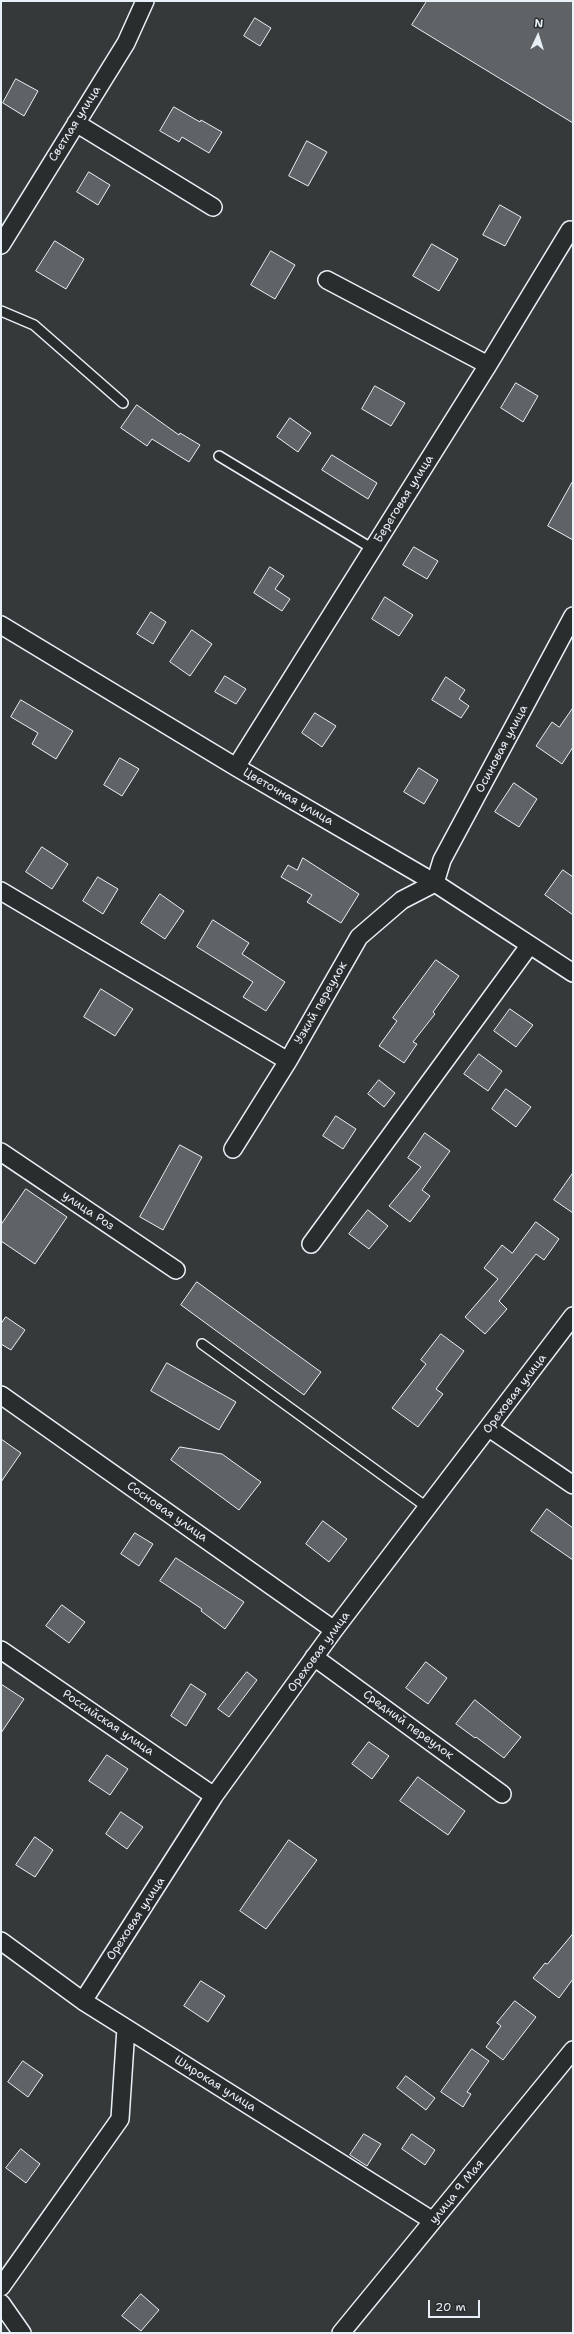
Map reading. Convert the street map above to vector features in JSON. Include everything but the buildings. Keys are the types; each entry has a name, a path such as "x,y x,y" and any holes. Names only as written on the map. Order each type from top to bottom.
{"street":[{"name":"Светлая улица","path":"3,237 126,43 145,1"},
{"path":"76,123 213,207"},
{"name":"Береговая улица","path":"236,767 373,550 570,230"},
{"path":"327,280 488,365"},
{"name":"Осиновая улица","path":"435,883 442,860 573,616"},
{"name":"Цветочная улица","path":"1,625 236,767 435,883 529,946 573,973"},
{"name":"Узкий переулок","path":"233,1149 288,1061 359,937 402,900 435,883"},
{"path":"1,891 288,1061"},
{"path":"311,1244 529,946"},
{"name":"улица Роз","path":"1,1152 176,1270"},
{"name":"Ореховая улица","path":"83,2001 214,1796 334,1630 490,1428 573,1316"},
{"name":"Сосновая улица","path":"1,1395 334,1630"},
{"path":"490,1428 573,1485"},
{"name":"Российская улица","path":"1,1650 214,1796"},
{"name":"Средний переулок","path":"314,1657 502,1794"},
{"name":"Широкая улица","path":"1,1941 83,2001 433,2221"},
{"path":"1,2287 120,2119 126,2028"},
{"name":"улица 9 Мая","path":"341,2333 573,2050"},
{"path":"1,2303 22,2333"}],"lane":[{"path":"1,311 34,325 123,403"},
{"path":"219,456 373,550"},
{"path":"202,1344 428,1508"}]}
